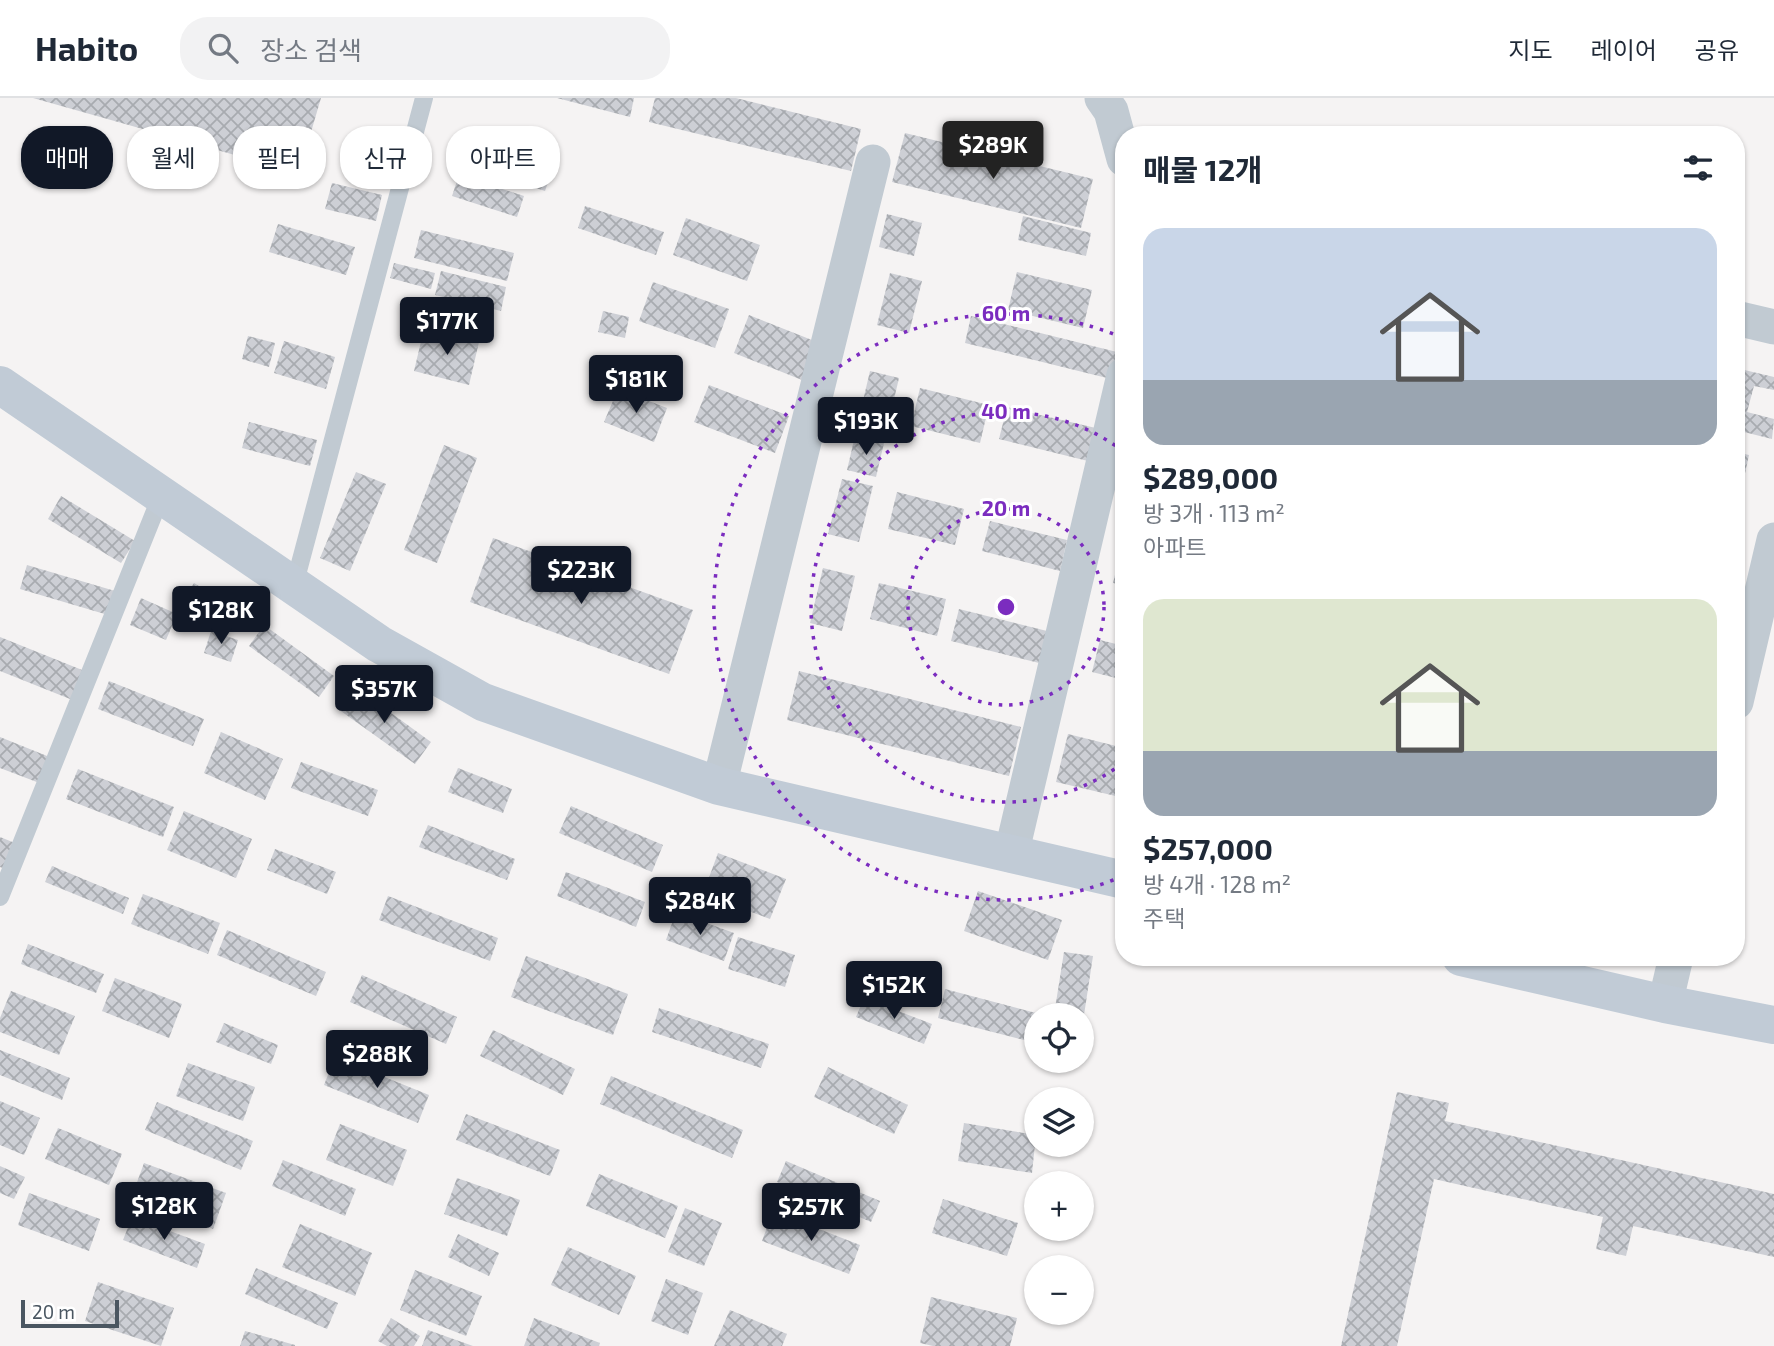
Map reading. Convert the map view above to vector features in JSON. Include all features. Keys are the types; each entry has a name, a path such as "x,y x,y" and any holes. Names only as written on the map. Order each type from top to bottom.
{"main road":[{"path":"0,385 379,644 483,702 719,786 1115,878"},
{"path":"1500,966 1665,1004 1774,1024"}],"street":[{"path":"1102,98 1111,111 1115,126"},
{"path":"719,786 873,162"},
{"path":"1745,320 1774,327"},
{"path":"1012,855 1115,414"},
{"path":"1745,664 1774,540"},
{"path":"1665,1004 1674,966"}],"lane":[{"path":"295,586 424,98"},
{"path":"0,897 161,496"}],"building":[{"path":"33,98 321,98 313,126 233,126 233,154 219,150 219,126 132,126"},
{"path":"557,98 634,98 630,117"},
{"path":"655,98 736,98 861,129 851,171 649,122"},
{"path":"905,133 1093,179 1081,228 892,182"},
{"path":"332,183 340,185 340,189 357,189 382,195 376,221 325,209"},
{"path":"454,189 502,189 524,196 517,217 452,196"},
{"path":"585,206 664,232 656,255 578,228"},
{"path":"887,214 922,223 914,256 879,247"},
{"path":"1023,216 1091,233 1086,256 1018,240"},
{"path":"686,218 760,245 747,281 673,255"},
{"path":"278,224 355,247 346,275 269,252"},
{"path":"421,230 514,253 507,281 414,258"},
{"path":"394,263 435,273 431,289 390,278"},
{"path":"441,271 506,287 501,311 435,295"},
{"path":"1017,272 1092,290 1083,328 1008,310"},
{"path":"890,273 922,281 909,333 877,325"},
{"path":"653,282 729,309 715,348 639,321"},
{"path":"603,311 629,317 625,338 598,332"},
{"path":"749,315 822,344 807,382 734,353"},
{"path":"971,316 1115,352 1115,380 965,343"},
{"path":"424,329 479,342 469,385 414,371"},
{"path":"248,336 275,343 269,367 242,359"},
{"path":"284,341 335,357 326,389 274,373"},
{"path":"1745,370 1774,377 1774,390 1754,386 1747,412 1774,419 1772,439 1745,432"},
{"path":"870,371 899,378 887,429 858,422"},
{"path":"709,385 789,416 775,453 694,422"},
{"path":"920,388 989,405 980,443 911,426"},
{"path":"618,389 667,408 654,442 604,422"},
{"path":"1007,407 1100,429 1092,462 999,439"},
{"path":"249,422 317,440 310,466 242,448"},
{"path":"855,436 884,443 876,477 847,470"},
{"path":"444,445 477,458 437,563 404,550"},
{"path":"1745,454 1749,455 1745,473"},
{"path":"356,472 386,484 350,571 320,558"},
{"path":"842,479 873,486 859,542 828,534"},
{"path":"897,492 964,509 955,545 888,529"},
{"path":"61,496 135,541 121,563 48,519"},
{"path":"990,521 1067,540 1060,571 982,551"},
{"path":"493,538 693,610 669,674 470,602"},
{"path":"27,565 115,591 108,615 20,589"},
{"path":"823,568 855,576 842,631 810,623"},
{"path":"194,583 234,608 221,629 181,604"},
{"path":"879,583 946,599 937,636 870,619"},
{"path":"141,598 177,614 166,640 130,625"},
{"path":"959,609 1051,632 1043,664 951,641"},
{"path":"264,625 334,676 319,697 249,646"},
{"path":"211,631 238,640 231,662 204,653"},
{"path":"0,637 92,674 80,703 0,671"},
{"path":"1100,640 1115,644 1115,678 1092,672"},
{"path":"799,671 1021,727 1009,776 787,720"},
{"path":"109,681 204,719 193,746 98,709"},
{"path":"354,686 431,742 415,764 338,709"},
{"path":"221,732 283,759 265,800 204,773"},
{"path":"1068,734 1115,746 1115,796 1056,782"},
{"path":"0,737 52,758 42,784 0,768"},
{"path":"301,762 378,790 368,816 291,788"},
{"path":"458,768 512,789 503,813 448,792"},
{"path":"78,769 174,807 163,837 66,799"},
{"path":"571,806 663,845 652,872 559,833"},
{"path":"184,811 252,839 236,878 167,850"},
{"path":"428,825 515,859 507,880 419,847"},
{"path":"0,837 25,847 15,873 0,867"},
{"path":"275,849 336,872 327,894 267,870"},
{"path":"718,853 786,879 770,919 703,894"},
{"path":"52,866 129,898 123,914 45,882"},
{"path":"566,872 645,902 636,927 557,896"},
{"path":"978,891 1062,920 1048,960 964,931"},
{"path":"143,894 220,923 208,954 131,924"},
{"path":"388,896 498,938 490,961 379,920"},
{"path":"676,912 734,933 724,961 666,940"},
{"path":"227,930 326,972 316,996 217,955"},
{"path":"738,937 795,955 785,987 728,969"},
{"path":"28,944 104,974 96,993 21,964"},
{"path":"1064,952 1093,956 1086,1003 1056,1003"},
{"path":"526,956 628,994 613,1035 511,997"},
{"path":"362,975 457,1017 446,1044 350,1002"},
{"path":"115,978 182,1004 169,1038 102,1011"},
{"path":"945,989 1024,1010 1024,1040 938,1018"},
{"path":"11,991 75,1016 59,1055 0,1032 0,1018"},
{"path":"864,998 932,1024 924,1044 856,1017"},
{"path":"659,1008 769,1044 761,1068 652,1032"},
{"path":"224,1023 278,1045 271,1064 216,1042"},
{"path":"493,1030 575,1069 563,1095 480,1056"},
{"path":"0,1050 70,1078 62,1100 0,1075"},
{"path":"335,1057 429,1095 418,1123 324,1085"},
{"path":"188,1063 255,1087 243,1121 176,1096"},
{"path":"828,1067 908,1105 894,1134 814,1097"},
{"path":"611,1076 743,1130 732,1158 600,1104"},
{"path":"1397,1092 1449,1103 1445,1121 1774,1194 1774,1257 1633,1226 1626,1256 1596,1249 1603,1217 1434,1179 1397,1346 1341,1346"},
{"path":"0,1101 40,1118 24,1155 0,1145"},
{"path":"157,1102 253,1141 241,1170 145,1130"},
{"path":"466,1114 560,1150 550,1176 456,1140"},
{"path":"964,1123 1024,1133 1024,1157 1034,1157 1032,1171 1024,1172 958,1161"},
{"path":"340,1124 407,1150 393,1186 326,1160"},
{"path":"58,1128 122,1154 109,1185 45,1159"},
{"path":"283,1160 356,1189 345,1216 272,1186"},
{"path":"786,1161 880,1201 871,1222 777,1182"},
{"path":"144,1163 226,1193 213,1229 131,1199"},
{"path":"0,1166 25,1177 14,1199 0,1193"},
{"path":"599,1174 678,1206 665,1238 586,1206"},
{"path":"457,1178 520,1200 507,1236 444,1214"},
{"path":"29,1193 100,1219 89,1251 18,1225"},
{"path":"943,1199 1018,1223 1007,1256 932,1233"},
{"path":"685,1208 722,1223 704,1266 668,1252"},
{"path":"773,1211 860,1245 849,1274 762,1241"},
{"path":"132,1217 205,1244 197,1268 123,1240"},
{"path":"300,1224 372,1253 355,1296 282,1267"},
{"path":"458,1234 499,1253 489,1276 448,1257"},
{"path":"568,1247 636,1276 619,1315 551,1285"},
{"path":"256,1268 338,1303 327,1329 245,1294"},
{"path":"415,1270 482,1296 466,1336 400,1310"},
{"path":"666,1279 703,1293 688,1335 651,1321"},
{"path":"98,1282 174,1308 161,1346 85,1321"},
{"path":"931,1297 1017,1318 1010,1346 933,1346 920,1343"},
{"path":"730,1310 787,1334 782,1346 714,1346"},
{"path":"391,1318 420,1336 414,1346 387,1346 378,1341"},
{"path":"534,1318 600,1343 599,1346 524,1346"},
{"path":"428,1330 473,1346 422,1346"},
{"path":"245,1331 295,1345 295,1346 240,1346"}]}
